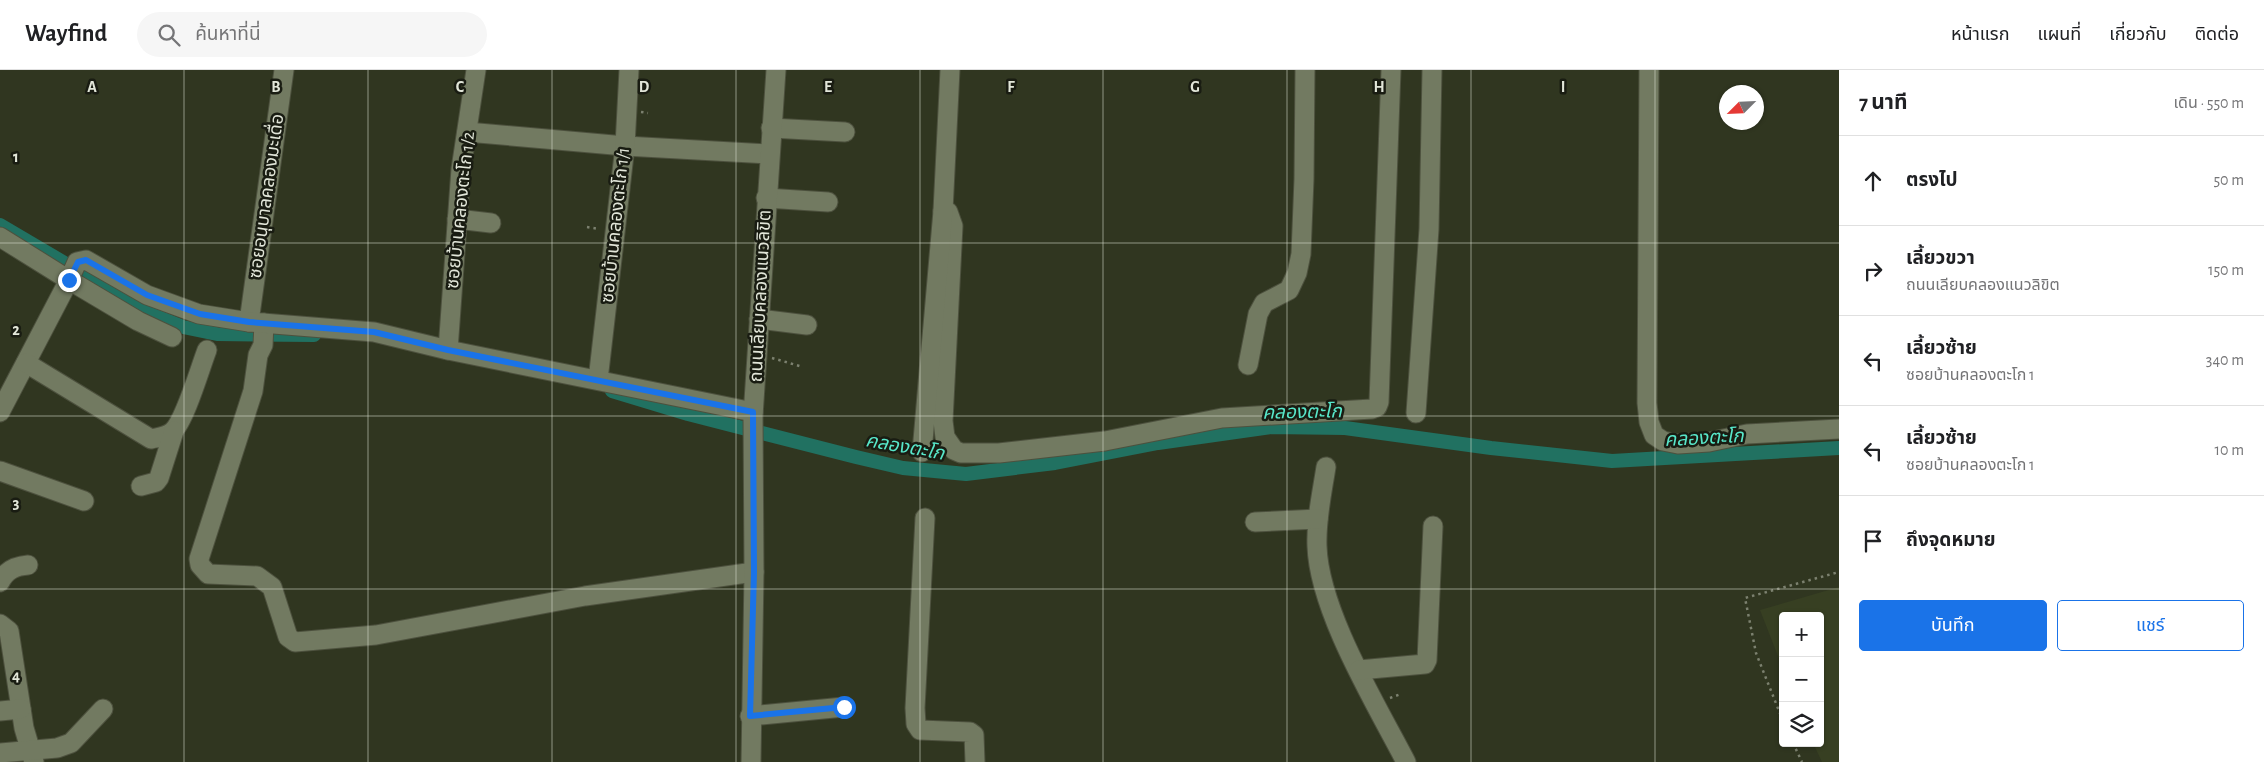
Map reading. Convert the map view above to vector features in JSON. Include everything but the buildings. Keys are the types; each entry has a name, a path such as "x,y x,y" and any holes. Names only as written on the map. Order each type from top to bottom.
{"street":[{"name":"ซอยอนุบาลคลองมะเดื่อ","path":"284,70 254,391 199,559 200,565 208,574 257,576 272,587 288,637 296,642 376,635 584,596 754,572"},
{"name":"ซอยบ้านคลองตะโก 1/2","path":"448,350 461,169 476,70"},
{"name":"ซอยบ้านคลองตะโก 1/1","path":"598,380 625,146 629,70"},
{"name":"ถนนเลียบคลองแนวลิขิต","path":"751,762 750,716 754,572 753,414 768,154 776,70"},
{"path":"922,452 943,211 950,70"},
{"path":"1248,365 1258,314 1264,303 1288,290 1297,273 1301,254 1305,70"},
{"path":"943,211 948,212 953,226 943,421 945,437 954,450 961,453 999,453 1105,441 1222,418 1377,408 1379,402 1391,70"},
{"path":"1416,413 1429,229 1432,70"},
{"path":"1650,70 1647,402 1649,422 1654,435 1663,441 1678,444 1709,442 1747,434 1839,429"},
{"path":"770,128 845,132"},
{"path":"467,132 625,146 768,154"},
{"path":"766,198 828,202"},
{"path":"457,219 491,223"},
{"path":"0,237 72,273 138,321 172,337"},
{"path":"0,412 72,273 86,260 147,295 200,314 260,330 374,332 448,350 753,414"},
{"path":"759,319 807,326"},
{"path":"141,486 150,484 159,478 174,430 182,418 207,350"},
{"path":"26,363 151,439 164,437 174,430"},
{"path":"1326,467 1318,518 1317,547 1328,602 1359,670 1406,762"},
{"path":"0,471 84,501"},
{"path":"925,518 915,708 916,724 920,730 970,732 974,735 976,762"},
{"path":"1255,522 1318,518"},
{"path":"1359,670 1425,664 1427,660 1433,526"},
{"path":"0,582 8,571 18,566 28,565"},
{"path":"0,624 9,631 21,709 32,756"},
{"path":"750,716 844,707"},
{"path":"0,753 32,756 71,743 103,708"},
{"path":"0,711 21,709"}],"path":[{"path":"757,354 804,367"},
{"path":"1779,711 1756,653 1745,598 1839,572"},
{"path":"1795,747 1802,762"}],"shaded area":[{"path":"1839,587 1839,762 1822,762 1815,747 1824,747 1824,612 1779,612 1779,659 1760,610"}],"waterway":[{"name":"คลองตะโก","path":"0,225 151,314 183,327 217,334 314,335"},
{"name":"คลองตะโก","path":"612,391 688,414 856,457 903,468 966,474 1055,463 1158,443 1271,427 1345,428 1491,448 1612,461 1839,448"}],"route":[{"path":"69,280 78,262 86,260 147,295 200,314 249,322 374,332 448,350 653,390 713,405 753,412 754,572 750,716 844,707"}]}
